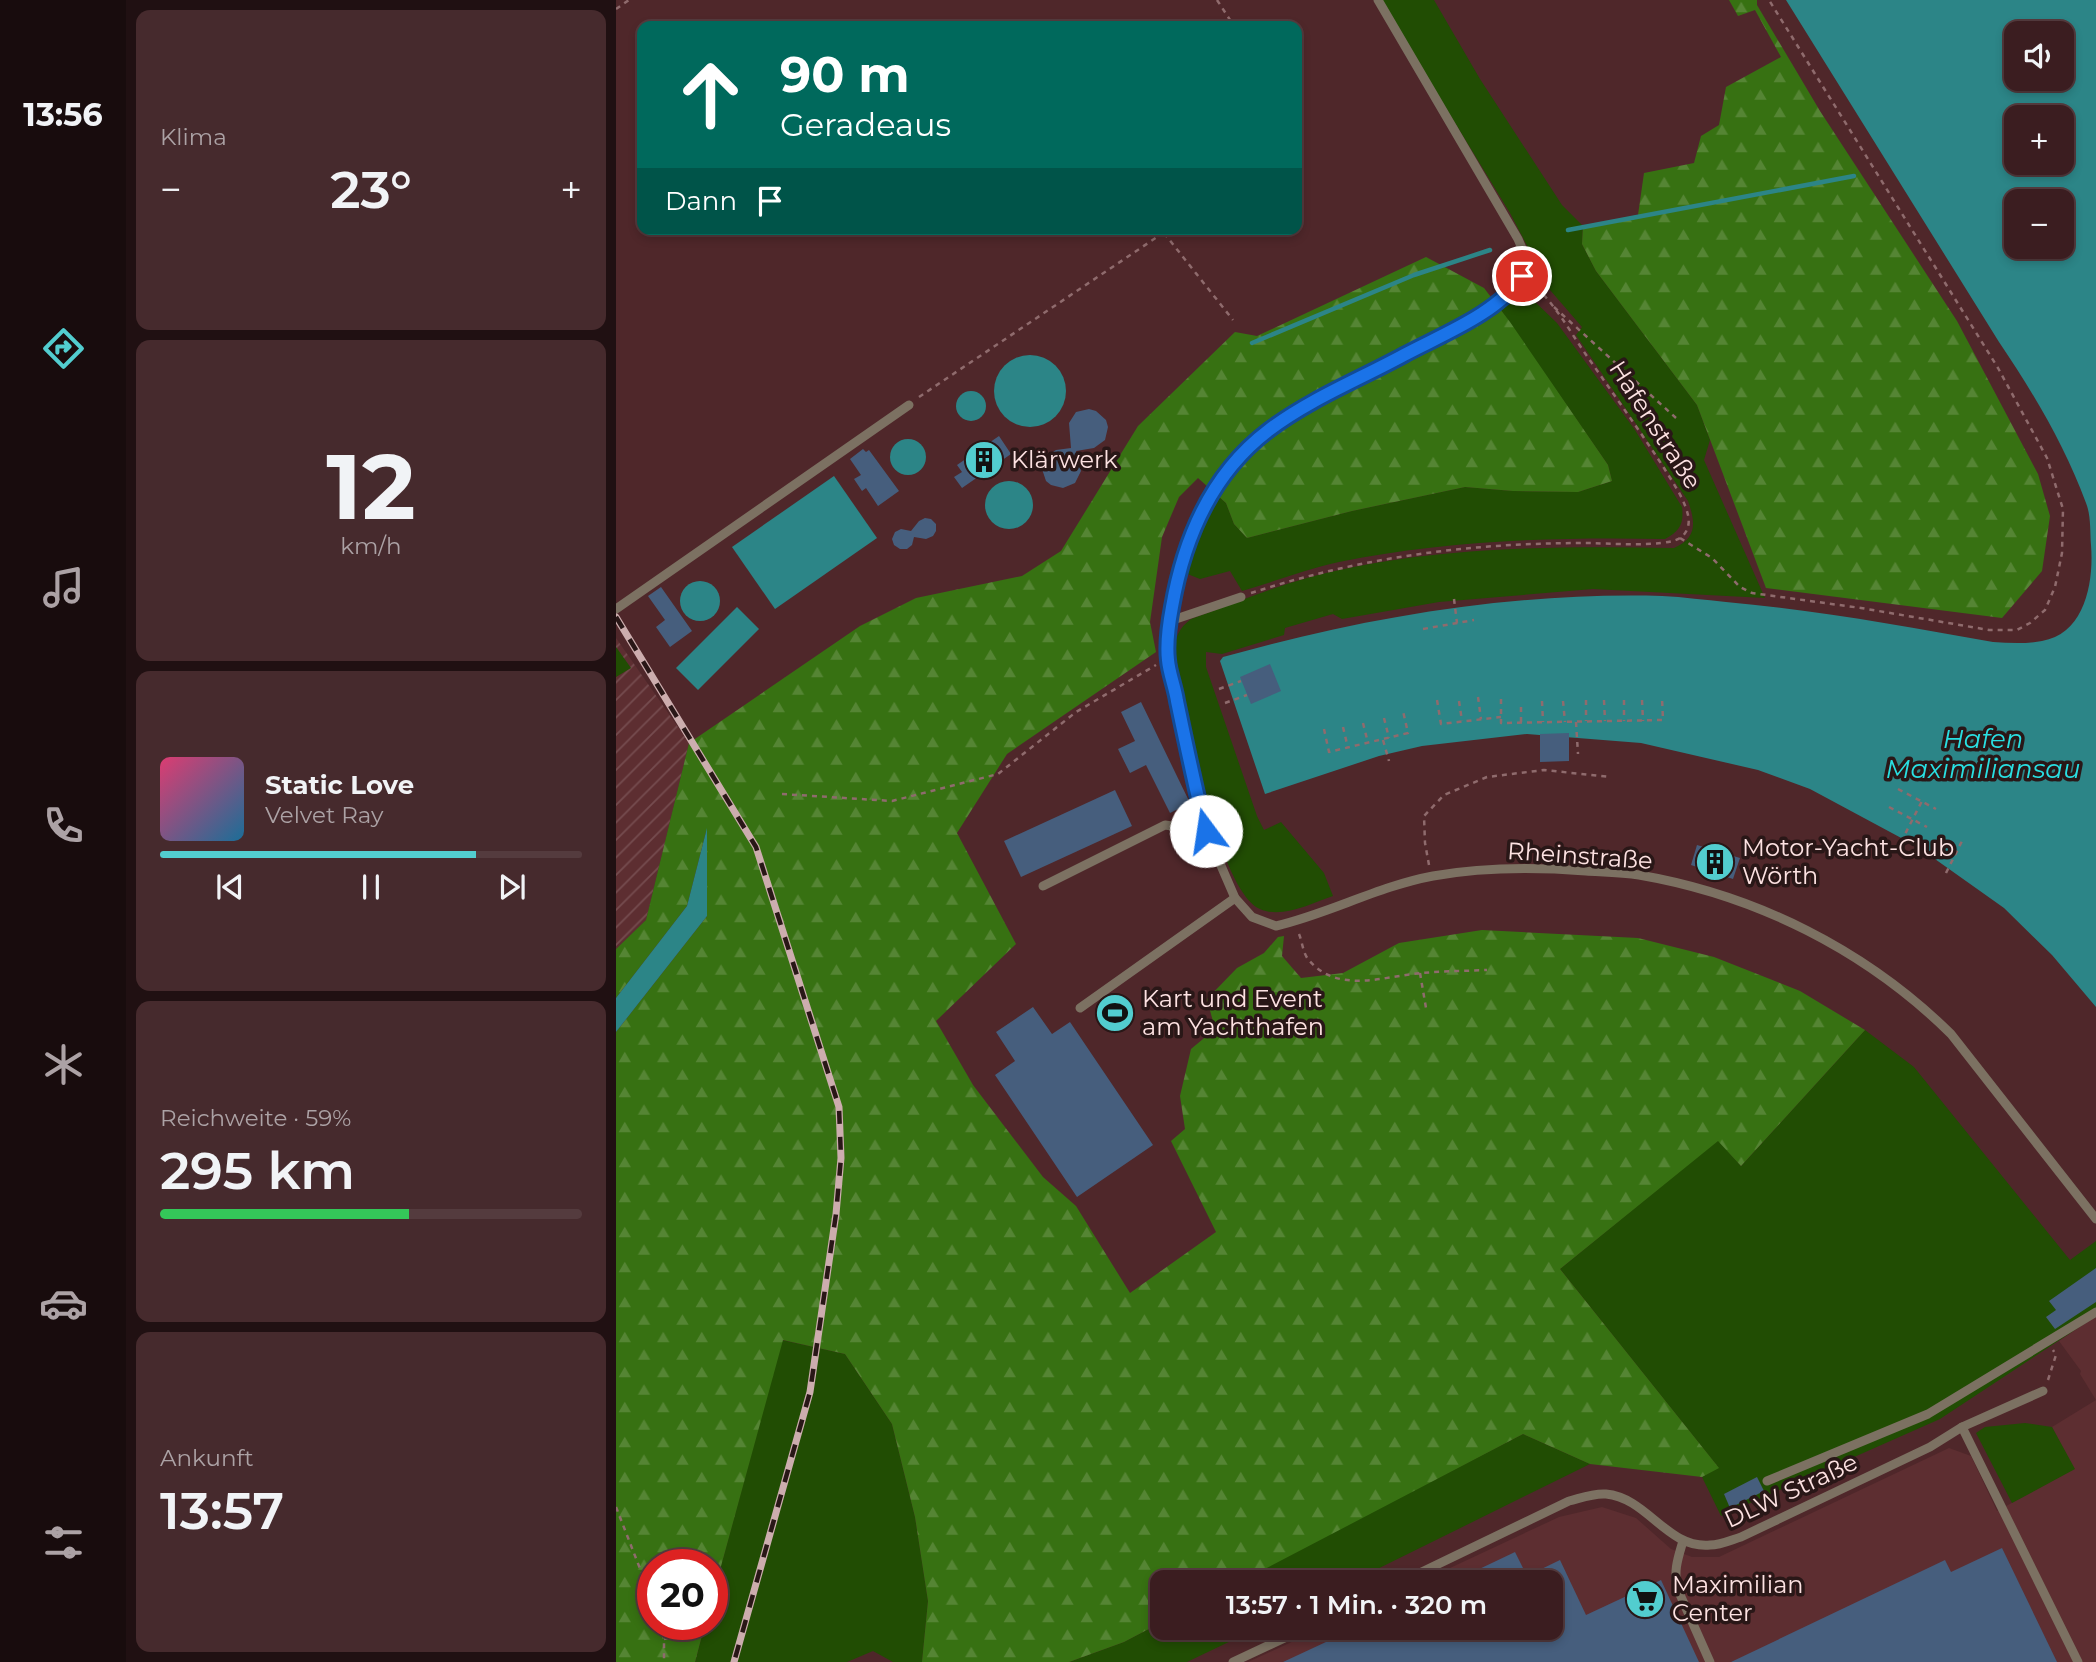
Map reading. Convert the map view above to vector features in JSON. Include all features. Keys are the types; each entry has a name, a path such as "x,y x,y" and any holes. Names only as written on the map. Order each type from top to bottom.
{"lane":[{"path":"1378,0 1518,239 1524,253 1522,276"},
{"name":"Rheinstraße","path":"1522,276 1513,291 1457,327 1296,411 1268,430 1220,479 1193,529 1176,585 1167,658 1206,831 1235,898 1243,908 1263,923 1276,926 1431,877 1500,868 1563,869 1638,875 1700,889 1751,905 1847,952 1893,983 1951,1034 2096,1219"},
{"path":"616,609 909,405"},
{"path":"1170,621 1241,597"},
{"path":"1043,886 1165,825 1206,831"},
{"path":"1080,1008 1235,898"},
{"path":"1767,1481 1912,1422 2096,1312"},
{"name":"DLW Straße","path":"1683,1541 1709,1546 1741,1537 1930,1447 1962,1427 2043,1391"},
{"path":"1962,1427 2078,1662"},
{"path":"1426,1570 1569,1501 1596,1494 1625,1499 1683,1541 1675,1565 1675,1579 1710,1662"},
{"path":"1233,1662 1280,1640"}],"path":[{"path":"616,9 629,0"},
{"path":"1217,0 1231,21"},
{"path":"1241,597 1300,577 1401,555 1476,547 1554,543 1652,544 1680,538 1712,558 1740,587 1752,593 1989,630 2017,630 2031,623 2045,610 2057,579 2062,553 2063,509 2047,458 1998,368 1769,0"},
{"path":"909,405 931,387 1161,235"},
{"path":"1166,235 1233,320"},
{"name":"Hafenstraße","path":"1522,276 1535,286 1549,303 1646,440 1683,499 1689,518 1687,531 1680,538"},
{"path":"1549,303 1676,418"},
{"path":"1454,599 1457,623"},
{"path":"1423,629 1474,620"},
{"path":"782,794 892,801 998,774 1076,712 1167,658"},
{"path":"1219,689 1241,681"},
{"path":"1225,704 1247,695"},
{"path":"1478,697 1481,719"},
{"path":"1501,699 1501,723 1663,720 1662,698"},
{"path":"1437,700 1441,724 1501,717"},
{"path":"1586,700 1586,722"},
{"path":"1604,700 1605,721"},
{"path":"1624,700 1624,721"},
{"path":"1642,700 1643,721"},
{"path":"1459,701 1462,721"},
{"path":"1542,701 1542,722"},
{"path":"1563,701 1564,722"},
{"path":"1521,703 1521,722"},
{"path":"1324,729 1329,751 1348,748 1408,733 1403,711"},
{"path":"1384,718 1389,738"},
{"path":"1576,722 1578,754"},
{"path":"1363,723 1367,743"},
{"path":"1343,727 1348,748"},
{"path":"1383,740 1389,761"},
{"path":"1431,877 1424,816 1444,796 1487,777 1544,770 1610,777"},
{"path":"1898,789 1936,809"},
{"path":"1901,842 1922,801"},
{"path":"1889,807 1927,827"},
{"path":"1946,873 1963,839"},
{"path":"1295,922 1307,958 1323,972 1349,982 1420,973 1487,970"},
{"path":"1420,973 1426,1009"},
{"path":"2043,1391 2056,1355 2048,1342"},
{"path":"616,1507 637,1561"},
{"path":"664,1640 664,1662"}],"shaded area":[{"path":"616,638 689,743 646,920 616,949"},
{"path":"2096,1316 2096,1400 2080,1374 2081,1371 2059,1341"},
{"path":"2096,1400 2096,1662 1248,1662 1296,1640 1563,1640 1563,1570 1446,1570 1559,1517 1602,1507 1636,1518 1671,1549 1692,1557 1719,1557 1949,1448 1971,1456 1997,1511 2074,1469 2052,1427"}],"green space":[{"path":"1380,0 1434,0 1480,79 1562,205 1583,226 1582,244 1596,271 1697,405 1710,440 1704,460 1765,598 1593,589 1439,602 1342,619 1333,614 1285,628 1284,635 1222,654 1206,652 1206,667 1264,830 1281,822 1324,873 1333,896 1297,909 1269,912 1260,909 1244,894 1216,832 1195,750 1175,652 1178,633 1187,622 1278,587 1351,567 1489,550 1674,548 1687,539 1693,528 1688,501 1576,335 1582,327 1550,290 1510,213"},
{"path":"1729,0 1757,0 1757,5 1820,111 1957,321 2038,474 2050,516 2042,571 2002,618 1766,588 1697,405 1596,271 1582,244 1583,226 1638,215 1644,173 1694,163 1701,136 1719,125 1726,87 1781,57 1755,10 1738,16"},
{"path":"1426,257 1484,288 1608,465 1612,481 1578,492 1465,487 1352,511 1247,538 1234,524 1226,503 1198,478 1179,497 1162,537 1150,622 1156,652 1007,754 957,833 1016,944 936,1021 973,1085 1043,1177 1076,1206 1130,1293 1216,1232 1171,1141 1185,1129 1180,1096 1191,1049 1215,1029 1207,999 1237,968 1264,953 1278,937 1284,936 1282,956 1301,978 1343,973 1399,943 1482,930 1638,938 1714,957 1800,991 1865,1030 1741,1166 1718,1141 1560,1269 1719,1468 1702,1477 1590,1464 1523,1434 1263,1570 1150,1570 1150,1628 1124,1642 1069,1662 922,1662 928,1601 915,1517 892,1424 845,1354 783,1340 726,1549 637,1549 637,1640 701,1640 695,1662 616,1662 616,1032 707,916 706,832 687,906 616,998 616,949 646,920 689,743 860,626 916,598 1022,576 1061,551 1138,426 1235,332 1257,336"},
{"path":"1521,296 1530,297 1557,323 1635,430 1682,507 1680,526 1674,533 1665,539 1542,540 1420,549 1327,565 1242,591 1230,571 1200,579 1185,573 1197,531 1217,495 1226,503 1234,524 1247,538 1352,511 1465,487 1578,492 1612,481 1608,465 1500,309"},
{"path":"616,647 631,668 616,677"},
{"path":"1865,1030 1914,1067 2070,1260 2096,1241 2096,1316 1940,1419 1721,1516 1702,1477 1718,1467 1560,1269 1718,1140 1741,1166"},
{"path":"782,1340 845,1354 892,1424 915,1517 928,1601 922,1662 893,1662 873,1651 847,1662 695,1662 701,1640 728,1640 728,1549 726,1549"},
{"path":"2025,1423 2052,1427 2075,1469 2012,1503 1976,1433 1985,1427"},
{"path":"1523,1434 1590,1464 1375,1570 1259,1570"},
{"path":"1150,1628 1150,1640 1233,1640 1187,1662 1069,1662 1124,1642"}],"water":[{"name":"Hafen Maximiliansau","path":"1786,0 2096,0 2096,1007 2052,955 2004,908 1918,847 1810,789 1758,770 1641,743 1527,734 1422,746 1379,756 1265,794 1220,661 1223,657 1277,643 1385,619 1551,598 1662,596 1827,614 1993,642 2030,643 2057,636 2068,628 2084,604 2091,575 2090,524 2078,482 2036,400"},
{"path":"1030,355 1050,361 1060,371 1066,391 1060,411 1050,421 1030,427 1010,421 1000,411 994,391 1000,371 1010,361"},
{"path":"971,391 982,395 986,406 982,417 971,421 960,417 956,406 960,395"},
{"path":"908,439 921,444 926,457 921,470 908,475 895,470 890,457 895,444"},
{"path":"834,476 877,538 775,609 732,547"},
{"path":"1009,481 1026,488 1033,505 1026,522 1009,529 992,522 985,505 992,488"},
{"path":"700,581 714,587 720,601 714,615 700,621 686,615 680,601 686,587"},
{"path":"737,607 759,629 698,690 676,668"},
{"path":"707,828 707,916 616,1032 616,998 687,906"}],"building":[{"path":"1089,409 1096,411 1106,420 1108,427 1105,440 1094,448 1076,451 1081,471 1075,483 1063,488 1051,485 1046,481 1042,469 1045,457 1056,450 1071,448 1069,423 1076,412"},
{"name":"Klärwerk","path":"999,436 1011,454 962,488 954,477 962,472 957,465"},
{"path":"863,449 866,452 869,450 899,491 878,506 866,488 862,491 854,479 861,475 850,459"},
{"path":"925,518 936,524 933,536 926,539 914,537 912,545 907,549 894,545 892,539 895,532 901,529 911,531"},
{"path":"661,587 692,631 670,647 656,627 665,620 648,596"},
{"path":"1270,664 1281,691 1251,704 1240,677"},
{"path":"1141,702 1190,803 1170,813 1146,765 1130,773 1118,749 1135,741 1121,712"},
{"path":"1569,733 1569,761 1540,762 1540,734"},
{"path":"1115,790 1132,826 1021,877 1004,841"},
{"name":"Motor-Yacht-Club Wörth","path":"1697,845 1740,858 1733,879 1691,865"},
{"path":"1033,1007 1052,1034 1070,1022 1153,1145 1077,1197 995,1075 1015,1061 996,1032"},
{"path":"2096,1268 2096,1302 2055,1329 2046,1317 2056,1310 2049,1301"},
{"path":"1757,1477 1764,1491 1730,1508 1724,1494"},
{"path":"2002,1548 2057,1662 1731,1662 1945,1560 1951,1572"},
{"name":"Maximilian Center","path":"1515,1552 1524,1570 1477,1570"},
{"name":"Maximilian Center","path":"1560,1560 1586,1615 1661,1580 1699,1662 1283,1662 1330,1640 1563,1640 1563,1570 1539,1570"}],"waterway":[{"path":"1568,230 1854,176"},
{"path":"1252,343 1414,275 1490,250"}],"railway":[{"path":"616,617 756,847 839,1107 841,1158 836,1214 810,1392 734,1662"}],"place":[{"name":"Klärwerk","path":"984,460"},
{"name":"Motor-Yacht-Club Wörth","path":"1715,862"},
{"name":"Kart und Event am Yachthafen","path":"1115,1013"},
{"name":"Maximilian Center","path":"1645,1599"}],"route":[{"path":"1206,831 1167,658 1176,585 1193,529 1206,502 1220,479 1268,430 1296,411 1457,327 1513,291 1522,276"}]}
